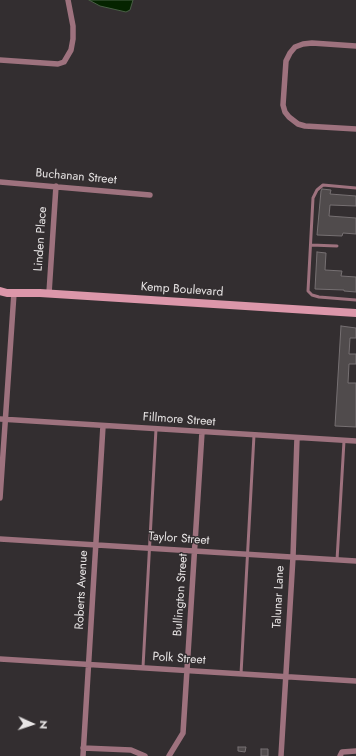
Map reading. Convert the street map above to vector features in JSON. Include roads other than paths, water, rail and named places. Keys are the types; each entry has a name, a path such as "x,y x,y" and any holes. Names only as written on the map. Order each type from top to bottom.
{"main road":[{"name":"Kemp Boulevard","path":"5,293 49,293 356,313"}],"street":[{"path":"0,60 58,64 64,62 70,50 73,39 73,26 68,0"},
{"path":"356,46 312,43 295,47 286,60 283,105 285,112 293,121 306,126 356,129"},
{"name":"Buchanan Street","path":"0,182 150,195"},
{"name":"Linden Place","path":"49,293 56,186"},
{"path":"0,498 5,293"},
{"name":"Fillmore Street","path":"2,420 356,441"},
{"name":"Roberts Avenue","path":"83,756 103,426"},
{"name":"Bullington Street","path":"169,756 183,733 202,432"},
{"name":"Talunar Lane","path":"281,756 293,557 297,438"},
{"name":"Taylor Street","path":"0,539 356,561"},
{"name":"Polk Street","path":"0,659 356,681"},
{"path":"83,748 131,750 145,756"},
{"path":"340,756 342,752 356,751"}],"lane":[{"path":"356,188 323,185 317,190 313,198 308,291 312,295 318,297 356,300"},
{"path":"311,245 337,246"},
{"path":"143,668 156,429"},
{"path":"241,674 254,435"},
{"path":"337,560 344,441"}]}
